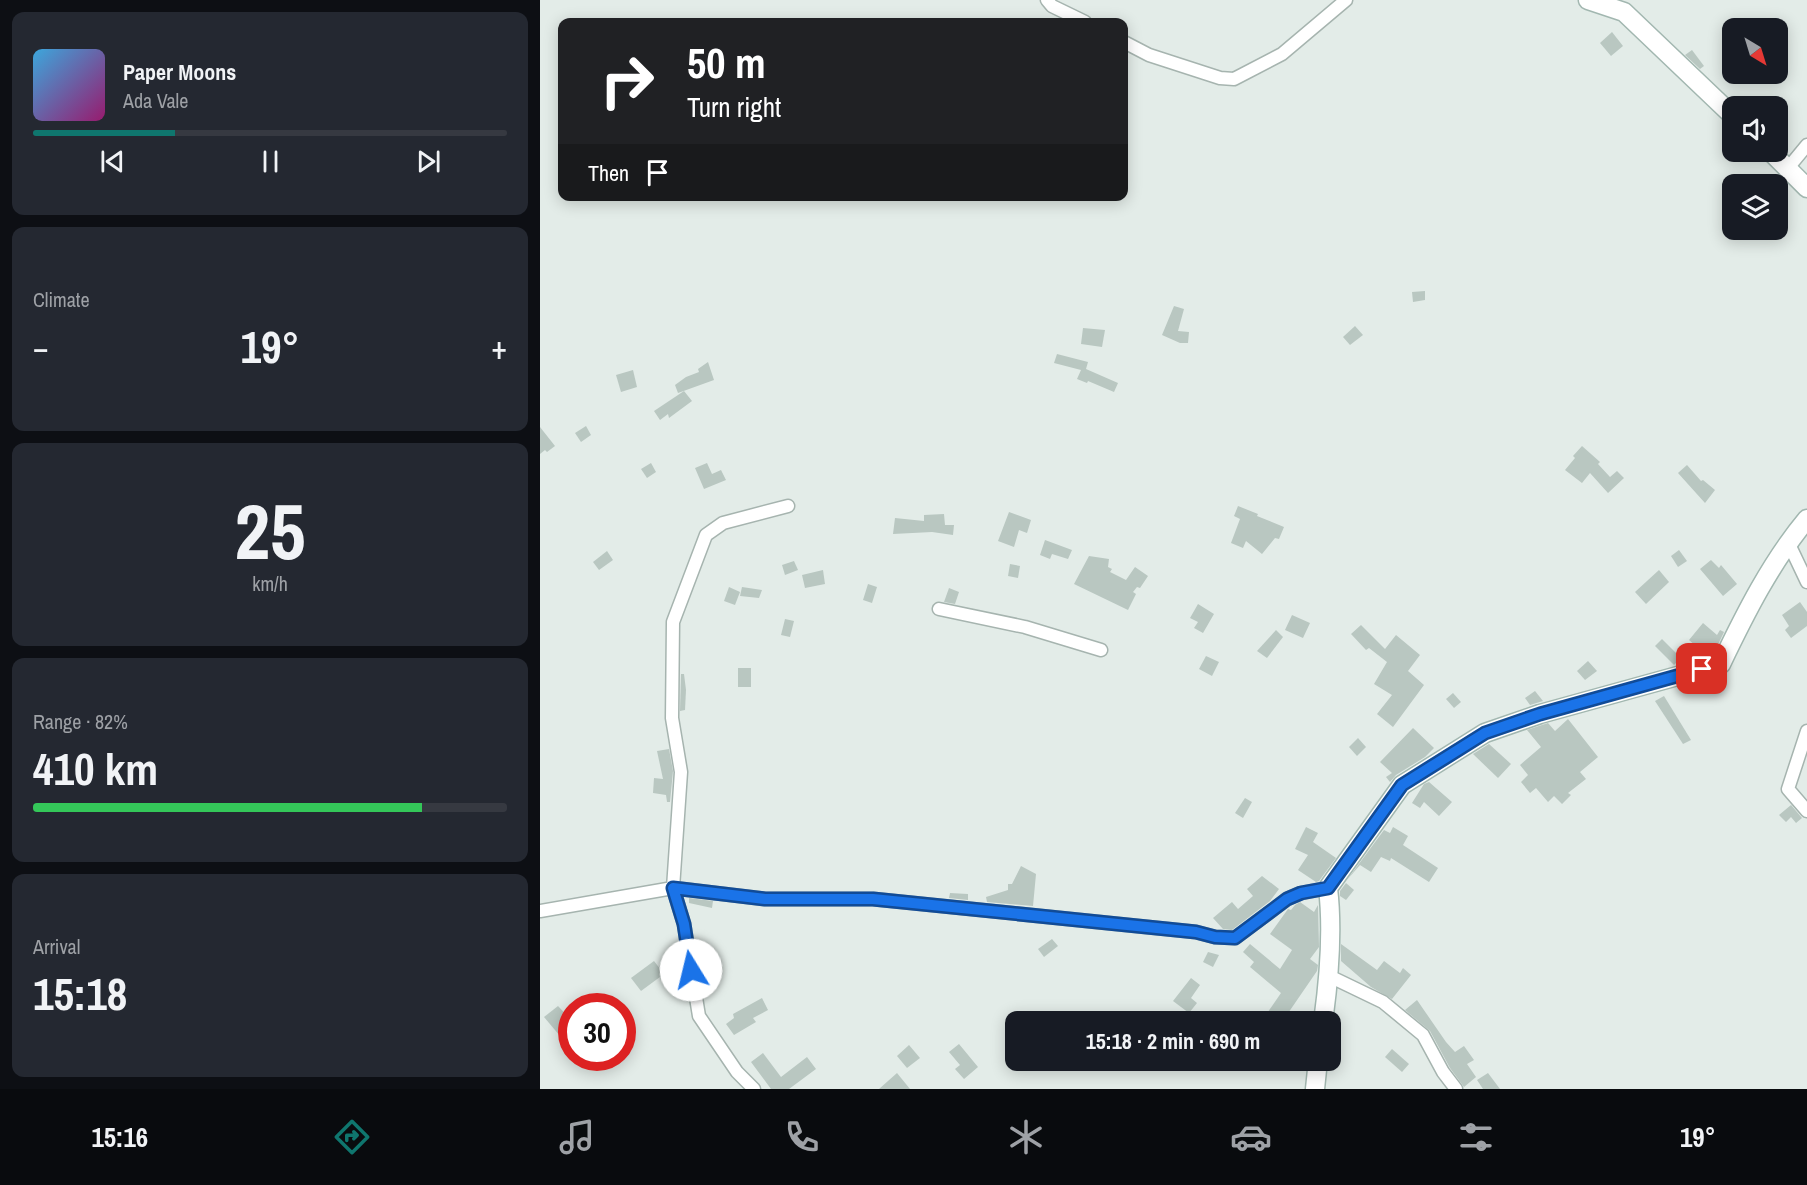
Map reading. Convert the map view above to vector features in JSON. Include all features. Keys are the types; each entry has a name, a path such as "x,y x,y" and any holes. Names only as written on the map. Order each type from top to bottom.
{"street":[{"path":"1047,0 1052,6 1077,18"},
{"path":"1128,44 1149,55 1220,78 1234,79 1282,54 1346,0"},
{"path":"1588,0 1624,12 1722,105"},
{"path":"1788,168 1807,145"},
{"path":"1782,162 1807,188"},
{"path":"754,1089 737,1072 699,1016 684,924 673,888 681,772 672,718 673,622 706,535 723,523 789,506"},
{"path":"1324,1011 1329,976 1328,888 1402,785 1485,733 1540,714 1721,664 1744,616 1788,542 1807,519"},
{"path":"1788,542 1807,582"},
{"path":"939,609 1025,627 1101,650"},
{"path":"1807,731 1788,789 1807,811"},
{"path":"540,911 673,888 765,899 873,899 1235,938 1287,899 1301,893 1328,888"},
{"path":"1329,976 1383,1002 1423,1035 1443,1072 1456,1089"},
{"path":"1315,1089 1317,1071"}],"building":[{"path":"1612,32 1623,46 1611,56 1600,43"},
{"path":"1692,50 1704,66 1700,69 1685,55"},
{"path":"1425,291 1425,300 1413,302 1412,292"},
{"path":"1174,306 1184,309 1178,331 1189,332 1188,343 1180,343 1162,335"},
{"path":"1355,326 1363,335 1350,345 1343,337"},
{"path":"1083,328 1105,330 1102,347 1081,344"},
{"path":"1057,354 1088,362 1086,369 1118,383 1114,392 1077,379 1081,370 1054,363"},
{"path":"708,362 714,380 678,393 675,385 699,372 698,369"},
{"path":"633,370 637,387 621,392 616,375"},
{"path":"684,391 692,401 669,418 668,414 660,420 654,411"},
{"path":"586,426 591,435 581,442 575,433"},
{"path":"540,427 555,446 540,454"},
{"path":"1582,446 1600,462 1598,464 1610,477 1617,471 1624,478 1608,493 1590,473 1582,483 1565,470"},
{"path":"651,463 656,472 647,478 641,469"},
{"path":"707,463 712,474 721,470 726,480 704,489 695,468"},
{"path":"1687,465 1701,481 1703,480 1715,490 1705,503 1678,473"},
{"path":"1238,506 1284,527 1279,539 1275,538 1262,554 1246,541 1243,548 1231,543 1240,519 1234,516"},
{"path":"1009,512 1031,520 1027,533 1019,530 1014,547 998,541"},
{"path":"944,514 945,525 954,525 953,535 932,532 893,534 895,518 924,521 924,515"},
{"path":"1045,540 1072,550 1068,559 1052,554 1050,559 1040,555"},
{"path":"1679,550 1687,561 1678,567 1671,556"},
{"path":"607,551 613,560 599,570 593,562"},
{"path":"1089,556 1109,559 1108,567 1112,569 1110,572 1126,580 1135,567 1148,576 1140,588 1137,587 1133,592 1136,594 1128,610 1074,584"},
{"path":"1711,560 1719,568 1721,565 1737,584 1723,596 1700,569"},
{"path":"794,561 798,570 785,575 782,565"},
{"path":"1010,564 1020,566 1018,578 1008,576"},
{"path":"823,570 825,584 805,588 802,575"},
{"path":"1659,570 1669,582 1646,604 1635,592"},
{"path":"868,584 877,587 872,603 863,600"},
{"path":"729,587 740,592 735,605 724,601"},
{"path":"742,587 762,590 759,598 740,596"},
{"path":"949,588 959,592 955,604 944,602"},
{"path":"1800,602 1807,612 1807,626 1791,638 1785,630 1789,626 1782,615"},
{"path":"1198,604 1214,614 1203,633 1194,628 1198,622 1190,618"},
{"path":"1292,615 1310,623 1303,638 1285,630"},
{"path":"785,619 794,621 790,637 781,635"},
{"path":"1703,623 1717,635 1720,630 1724,632 1714,653 1705,647 1702,651 1689,640"},
{"path":"1361,625 1385,649 1396,635 1420,655 1408,671 1424,685 1393,727 1377,714 1392,695 1374,684 1387,662 1369,648 1366,650 1351,634"},
{"path":"1276,630 1283,637 1267,658 1257,651"},
{"path":"1662,639 1681,658 1674,665 1655,646"},
{"path":"1206,656 1219,662 1212,676 1199,669"},
{"path":"1588,661 1597,671 1585,680 1577,671"},
{"path":"738,668 751,668 751,687 738,687"},
{"path":"681,674 684,674 686,690 685,710 680,711"},
{"path":"1535,691 1543,701 1530,705 1525,698"},
{"path":"1453,693 1461,702 1454,708 1446,699"},
{"path":"1664,696 1691,740 1683,744 1655,701"},
{"path":"1568,719 1598,757 1580,772 1586,779 1568,793 1571,795 1562,804 1554,796 1548,802 1536,788 1530,793 1521,782 1528,775 1520,765 1541,747 1527,730 1548,723 1555,731"},
{"path":"1413,728 1434,748 1425,757 1396,775 1390,782 1386,777 1392,773 1380,762"},
{"path":"1358,738 1366,747 1357,756 1349,747"},
{"path":"1489,744 1511,764 1498,778 1473,754"},
{"path":"669,749 673,771 670,802 667,802 666,795 653,793 654,778 663,779 657,751"},
{"path":"1429,782 1452,802 1439,816 1424,802 1420,808 1412,803 1424,784"},
{"path":"1245,798 1252,802 1243,818 1235,813"},
{"path":"1791,805 1802,818 1796,823 1791,817 1786,822 1779,815"},
{"path":"1306,827 1318,833 1313,842 1336,858 1316,882 1298,870 1308,855 1295,849"},
{"path":"1393,827 1408,836 1403,845 1438,868 1429,882 1391,858 1390,861 1381,857 1371,872 1360,865 1347,880 1384,830 1390,833"},
{"path":"1021,866 1036,874 1033,906 987,902 986,897 1008,890 1008,884 1012,884"},
{"path":"1262,876 1279,889 1270,901 1232,930 1223,929 1213,918 1232,902 1238,909 1253,896 1247,889"},
{"path":"1346,883 1354,890 1346,900 1340,896 1340,891"},
{"path":"950,893 968,894 968,900 949,898"},
{"path":"689,898 713,901 712,908 689,903"},
{"path":"1300,902 1314,912 1318,905 1319,947 1310,959 1318,965 1317,971 1290,1011 1269,1011 1281,993 1250,967 1254,962 1243,952 1250,944 1280,969 1292,950 1270,934 1288,909 1291,910"},
{"path":"1052,939 1058,946 1044,957 1038,949"},
{"path":"1341,944 1377,970 1384,961 1400,973 1403,968 1411,975 1392,999 1371,987 1341,961"},
{"path":"1208,952 1219,955 1213,967 1203,962"},
{"path":"654,961 664,974 641,991 631,978"},
{"path":"1191,978 1200,985 1191,998 1197,1003 1191,1011 1186,1011 1173,1001"},
{"path":"762,998 768,1010 753,1018 756,1022 734,1035 726,1024 734,1018 733,1014"},
{"path":"1417,1000 1455,1052 1464,1046 1474,1060 1467,1064 1476,1077 1464,1087 1450,1068 1430,1031 1405,1010"},
{"path":"558,1006 558,1034 544,1017"},
{"path":"959,1044 978,1067 964,1079 955,1069 960,1065 949,1052"},
{"path":"909,1045 920,1058 907,1068 897,1056"},
{"path":"1392,1049 1409,1064 1402,1072 1385,1057"},
{"path":"763,1053 781,1077 807,1057 816,1069 789,1089 771,1089 751,1062"},
{"path":"897,1073 910,1089 879,1089"},
{"path":"1488,1073 1500,1089 1483,1089 1477,1080"}],"route":[{"path":"691,970 684,924 673,888 765,899 873,899 1235,938 1287,899 1301,893 1328,888 1402,785 1485,733 1540,714 1702,669"}]}
